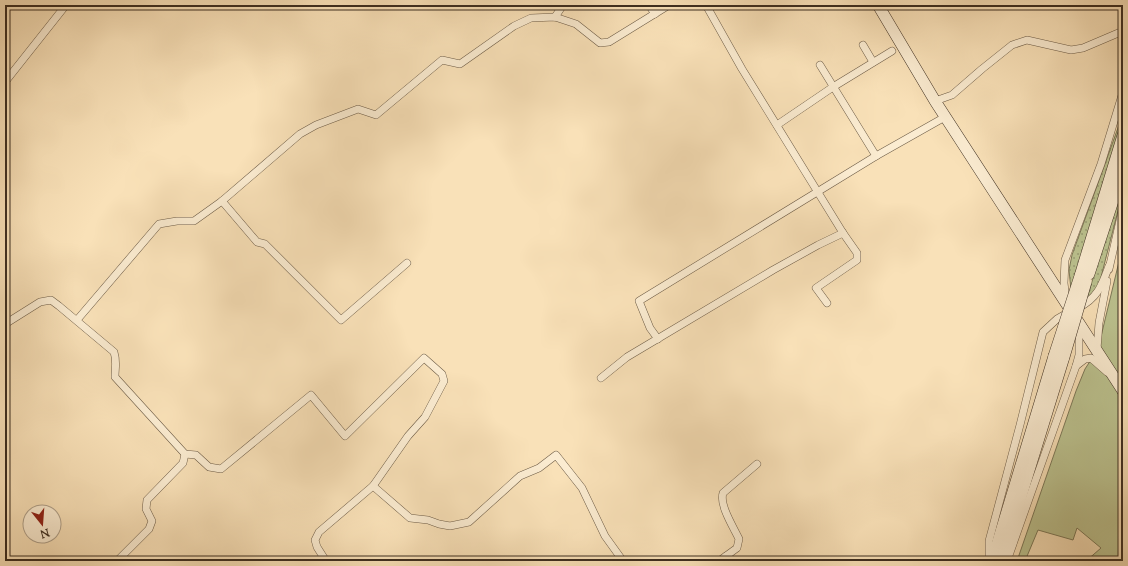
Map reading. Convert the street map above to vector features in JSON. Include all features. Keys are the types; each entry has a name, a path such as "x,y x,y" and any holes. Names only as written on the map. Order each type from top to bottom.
{"street":[{"path":"555,17 563,5"},
{"path":"649,5 655,14"},
{"path":"77,320 159,224 176,221 194,221 222,201 300,134 316,125 358,109 376,115 442,60 460,64 514,26 531,18 555,17 576,24 600,43 609,42 669,5"},
{"path":"706,5 742,69 843,233 857,253 857,260 816,288 827,303"},
{"path":"878,5 945,117 1080,322 1120,386"},
{"path":"5,82 63,6"},
{"path":"935,101 952,95 982,68 1012,45 1027,40 1071,50 1083,48 1123,31"},
{"path":"862,44 873,62"},
{"path":"777,125 833,87 892,51"},
{"path":"820,65 876,156"},
{"path":"1069,306 1064,283 1065,260 1101,164 1123,92"},
{"path":"658,339 650,328 639,301 876,156 945,117"},
{"path":"992,561 1084,277 1123,135"},
{"path":"1084,277 1123,170"},
{"path":"222,201 257,242 265,244 341,320 407,263"},
{"path":"1097,349 1099,323 1109,266 1123,207"},
{"path":"601,378 627,357 773,270 843,233"},
{"path":"989,561 989,541 1043,332 1069,306 1085,304 1096,296 1109,266"},
{"path":"5,324 40,302 51,300 114,352 116,359 115,377 185,454 196,454 209,467 221,469 312,395 345,436 424,358 442,374 444,381 424,417 408,436 373,486 320,532 315,540 317,547 324,558 323,561"},
{"path":"1007,561 1076,366 1079,355 1080,322"},
{"path":"1001,561 1059,357"},
{"path":"1076,366 1085,359 1091,358 1120,386"},
{"path":"117,561 149,529 152,521 146,509 147,500 183,463 185,454"},
{"path":"373,486 410,518 428,520 450,526 469,522 520,476 539,468 556,455 582,488 605,536 623,561"},
{"path":"719,561 737,548 739,539 726,512 722,497 723,493 757,464"},
{"path":"726,556 734,561"}],"green space":[{"path":"1123,114 1123,122 1071,290 1069,270 1072,255"},
{"path":"1123,182 1123,191 1099,285 1086,301"},
{"path":"1123,245 1123,561 1086,561 1101,548 1077,528 1073,540 1038,530 1025,561 1017,561 1076,391 1085,369 1098,349"}]}
